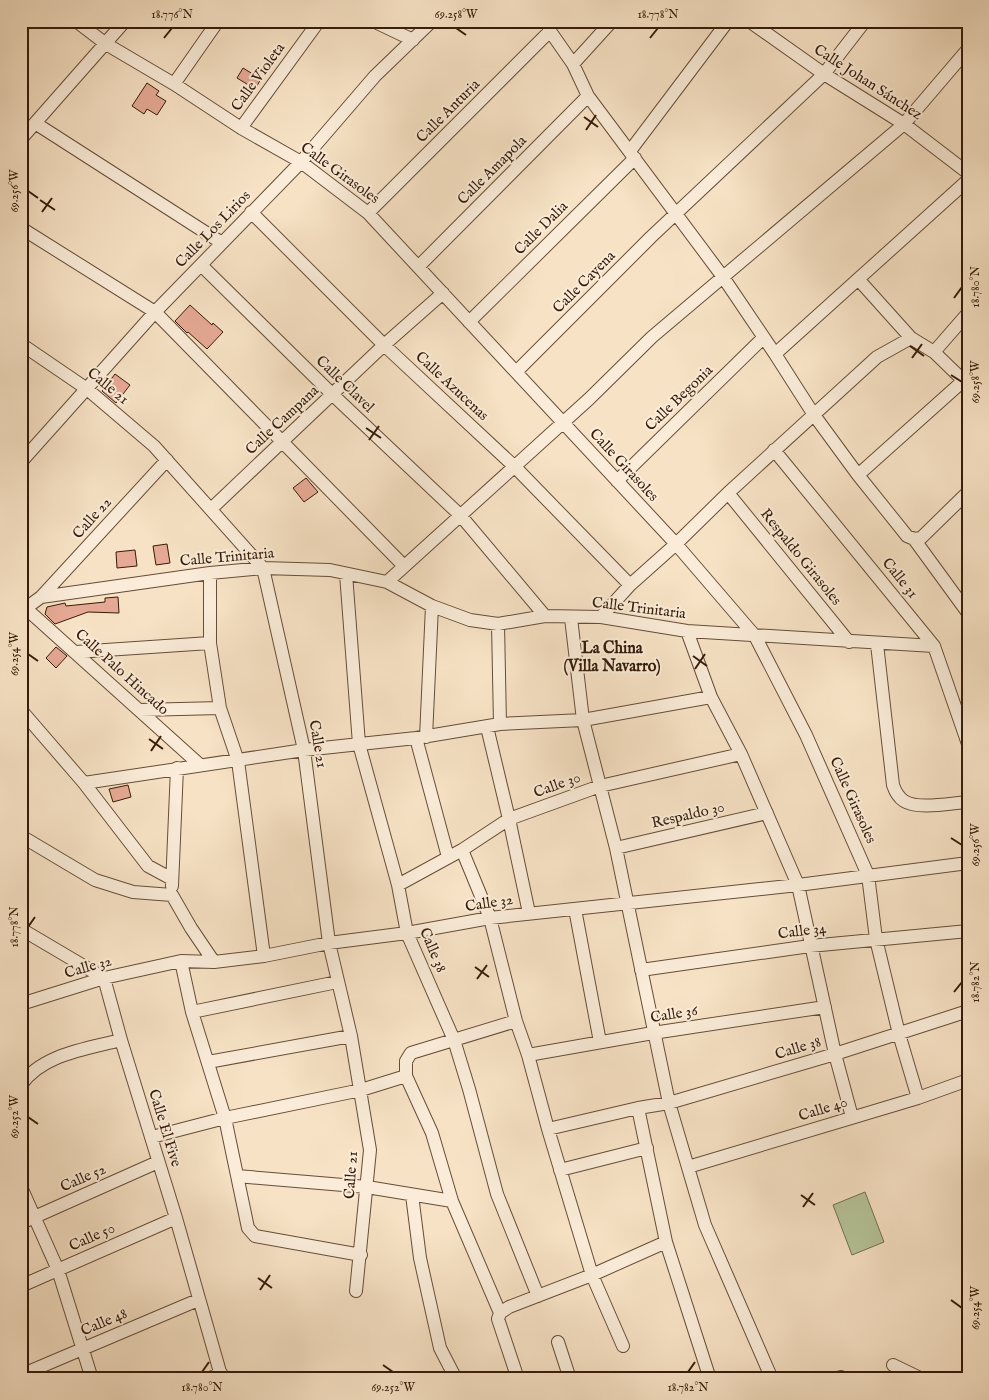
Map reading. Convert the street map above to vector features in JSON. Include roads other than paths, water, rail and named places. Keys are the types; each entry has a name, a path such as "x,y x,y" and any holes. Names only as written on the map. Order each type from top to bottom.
{"street":[{"name":"Calle Girasoles","path":"76,21 106,44 174,84 241,128 300,162 368,213 676,544 755,636 806,735 868,875 876,939 899,1034 918,1098"},
{"path":"21,139 125,21"},
{"path":"174,84 218,21"},
{"name":"Calle Violeta","path":"241,128 319,21"},
{"path":"373,21 413,40"},
{"name":"Calle Los Lirios","path":"22,460 155,312 300,162 376,76 432,21"},
{"path":"573,64 612,21"},
{"name":"Calle Dalia","path":"469,322 633,154 728,21"},
{"name":"Calle Johan Sánchez","path":"749,21 824,74 904,124 968,173"},
{"name":"Calle Cayena","path":"516,372 651,237 824,74 865,21"},
{"path":"548,26 573,64 588,96 723,277 814,415 858,475 907,536 914,539 968,613"},
{"name":"Calle Anturia","path":"368,213 548,26"},
{"path":"387,582 563,423 652,336 904,124 968,49"},
{"name":"Calle Amapola","path":"418,267 588,96"},
{"path":"35,123 222,243"},
{"path":"775,354 968,180"},
{"name":"Calle Azucenas","path":"251,212 384,345 514,467 630,584"},
{"path":"21,228 155,312 404,566"},
{"name":"Calle Clavel","path":"201,264 332,395 461,516 545,616"},
{"path":"858,279 911,338 934,352 965,383 858,475"},
{"name":"Calle Campana","path":"211,509 384,345 442,293"},
{"path":"934,352 968,313"},
{"name":"Calle Begonia","path":"617,481 763,338"},
{"path":"601,617 630,584 676,544 774,450 877,357 911,338"},
{"name":"Calle 21","path":"21,344 87,389 154,446 263,568 304,750 328,943 351,1036 370,1150 356,1291"},
{"name":"Calle 31","path":"774,450 934,646 968,744"},
{"name":"Calle 22","path":"41,597 166,460"},
{"path":"914,539 921,538 968,492"},
{"name":"Respaldo Girasoles","path":"728,493 849,642"},
{"name":"Calle Trinitaria","path":"24,606 41,597 210,572 263,568 330,570 387,582 432,606 470,620 498,624 545,616 571,618 601,617 687,631 934,646"},
{"path":"210,572 210,643 220,708 238,761 264,956"},
{"name":"Calle 38","path":"346,574 358,744 398,885 407,933 454,1040 469,1088 497,1194 538,1296"},
{"name":"Calle Palo Hincado","path":"24,606 200,765"},
{"path":"432,606 421,737 448,857"},
{"path":"571,618 583,720 616,848 669,1104 705,1225 772,1379"},
{"path":"498,624 500,724"},
{"path":"687,631 711,697 741,754 798,884 835,1054 852,1117"},
{"path":"76,652 210,643"},
{"path":"877,644 893,785 896,794 904,802 914,804 968,802"},
{"path":"84,783 176,768 238,761 304,750 421,737 500,724 583,720 711,697"},
{"path":"140,710 220,708"},
{"path":"21,710 84,783 148,866 172,879"},
{"path":"487,727 509,819 528,913"},
{"name":"Calle 30","path":"398,885 462,850 509,819 600,786 741,754"},
{"path":"176,768 172,895 214,962"},
{"name":"Respaldo 30","path":"616,848 767,813"},
{"path":"21,836 95,880 133,892 172,895"},
{"path":"462,850 490,918 516,1021 528,1055 592,1275 623,1346"},
{"name":"Calle 32","path":"21,1004 104,978 181,961 214,962 264,956 328,943 407,933 528,913 627,904 968,864"},
{"path":"575,909 600,1042"},
{"path":"21,929 104,978"},
{"name":"Calle 34","path":"641,970 810,946 968,931"},
{"path":"181,961 192,1012 225,1118 248,1228 254,1236 361,1255"},
{"name":"Calle El Five","path":"104,978 221,1376"},
{"path":"192,1012 337,982"},
{"name":"Calle 36","path":"528,1055 654,1033 825,1007"},
{"name":"Calle 38","path":"548,1129 638,1108 669,1104 835,1054 968,1011"},
{"path":"500,1313 452,1201 432,1133 406,1076 406,1061 411,1053 516,1021"},
{"path":"208,1062 351,1036"},
{"path":"21,1086 40,1066 62,1056 121,1040"},
{"path":"152,1137 225,1118 361,1090 406,1076"},
{"name":"Calle 40","path":"688,1167 918,1098 968,1080"},
{"path":"638,1108 666,1242 710,1379"},
{"path":"560,1170 647,1148"},
{"name":"Calle 52","path":"21,1223 158,1162"},
{"path":"237,1176 367,1187 452,1201"},
{"path":"21,1188 58,1270 92,1379"},
{"path":"412,1195 420,1258 440,1348 456,1379"},
{"name":"Calle 50","path":"21,1286 176,1218"},
{"path":"518,1379 498,1319 500,1313 509,1307 592,1275 666,1242"},
{"name":"Calle 48","path":"21,1375 198,1300"},
{"path":"558,1342 570,1379"},
{"path":"894,1365 922,1379"},
{"path":"208,1379 221,1376"}],"district":[{"name":"La China (Villa Navarro)","path":"612,658"}]}
